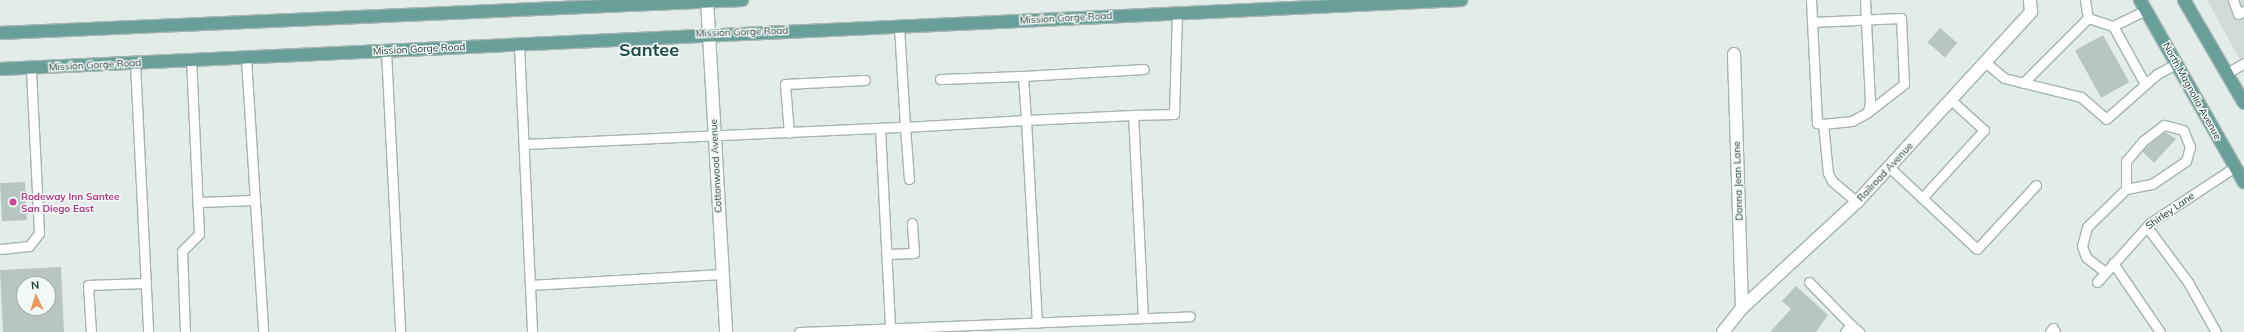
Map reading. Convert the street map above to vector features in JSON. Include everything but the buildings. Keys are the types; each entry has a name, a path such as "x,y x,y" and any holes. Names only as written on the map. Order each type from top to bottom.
{"main road":[{"path":"0,33 742,0"},
{"name":"Mission Gorge Road","path":"0,69 899,25 1461,0"},
{"path":"2184,0 2244,103"},
{"name":"North Magnolia Avenue","path":"2143,5 2244,182"}],"street":[{"name":"Railroad Avenue","path":"1723,332 1742,308 1857,202 2031,12 2030,0"},
{"name":"Cottonwood Avenue","path":"707,1 726,332"},
{"name":"Donna Jean Lane","path":"1734,54 1742,308"}],"lane":[{"path":"1811,0 1812,22 1817,124 1852,121 1868,112 1904,84 1901,18 1812,22"},
{"path":"1865,0 1870,102 1868,112"},
{"path":"2085,0 2088,18"},
{"path":"2233,0 2238,14 2244,11"},
{"path":"2112,26 2143,5"},
{"path":"524,144 789,133 1026,120 1174,114 1177,13"},
{"path":"2022,83 2088,18"},
{"path":"2088,18 2112,26 2145,84"},
{"path":"899,25 909,179"},
{"path":"519,44 532,332"},
{"path":"386,51 400,332"},
{"path":"246,58 263,332"},
{"path":"185,332 182,251 200,234 191,60"},
{"path":"1985,62 2004,78 2081,97 2106,119 2145,84 2176,64"},
{"path":"135,63 148,332"},
{"path":"2227,73 2244,63"},
{"path":"0,249 29,246 39,233 31,68"},
{"path":"940,79 1144,69"},
{"path":"1023,76 1037,322"},
{"path":"789,133 785,84 865,80"},
{"path":"1922,198 1984,130 1950,100"},
{"path":"1133,115 1143,318"},
{"path":"1823,124 1828,173 1832,181 1857,202"},
{"path":"2105,272 2086,257 2083,237 2087,227 2126,189 2152,184 2186,161 2190,147 2183,130 2164,126 2143,141 2126,161 2126,189"},
{"path":"880,128 890,328"},
{"path":"1889,167 1977,249 2036,185"},
{"name":"Shirley Lane","path":"2097,282 2147,227 2235,167"},
{"path":"198,202 255,200"},
{"path":"887,254 914,253 912,222"},
{"path":"2147,227 2188,282 2216,332"},
{"path":"2113,263 2160,332"},
{"path":"530,285 722,274"},
{"path":"91,332 88,285 146,282"},
{"path":"1809,282 1848,329 1859,332"},
{"path":"799,332 1190,316"}],"shaded area":[{"path":"2207,0 2244,0 2244,67"}],"place":[{"name":"Rodeway Inn Santee San Diego East","path":"13,202"}],"district":[{"name":"Santee","path":"649,50"}]}
